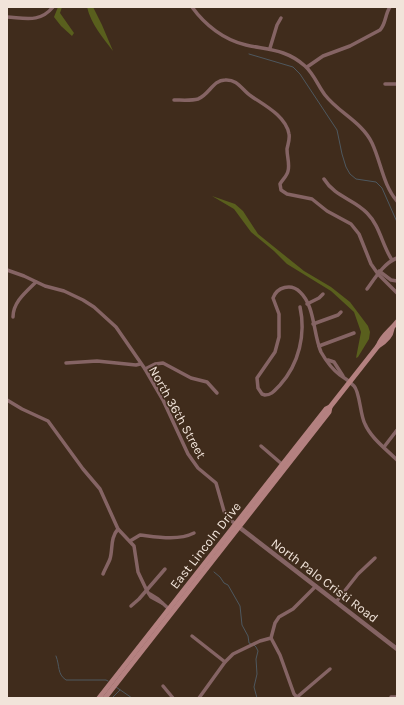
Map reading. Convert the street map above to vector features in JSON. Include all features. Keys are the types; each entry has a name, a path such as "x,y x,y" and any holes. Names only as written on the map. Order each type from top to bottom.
{"main road":[{"name":"East Lincoln Drive","path":"99,698 115,682 237,525 329,412 330,407 344,389 346,379 378,346 384,343 397,322"},
{"name":"East Lincoln Drive","path":"105,698 109,689"}],"street":[{"path":"7,17 30,19 38,18 44,16 53,7"},
{"path":"192,7 208,25 223,36 244,44 270,48 287,54 307,67 331,102 367,134 372,142 391,192 397,201"},
{"path":"307,67 323,56 350,46 380,30 390,7"},
{"path":"270,48 277,24 281,18"},
{"path":"174,100 192,100 199,98 217,83 223,80 229,80 237,83 249,95 268,106 284,124 288,132 289,142 287,150 289,169 280,184 281,190 287,194 312,199 327,211 351,224 359,234 369,260 374,268 397,293"},
{"path":"385,84 397,84"},
{"path":"324,179 333,191 362,208 372,218 392,260"},
{"path":"367,289 379,273 392,260 397,258"},
{"name":"North 36th Street","path":"7,270 83,300 94,307 116,327 163,400 188,454 198,468 216,483 224,511 237,525"},
{"path":"379,273 391,280 397,281"},
{"path":"13,317 13,313 21,297 36,282"},
{"path":"300,307 302,316 301,342 292,368 282,383 272,393 265,395 260,391 257,382 259,375 275,352 279,337 279,314 273,300 274,295 279,289 288,287 292,288 300,292 307,304 321,352 330,360 331,366 356,387 368,432 397,460"},
{"path":"307,304 319,298 322,294"},
{"path":"313,324 338,315 341,312"},
{"path":"302,316 311,315"},
{"path":"319,346 354,333"},
{"path":"330,360 336,360 338,363 338,368 346,379"},
{"path":"66,363 98,361 136,365 140,364"},
{"path":"144,369 160,363 168,364 188,377 207,382 217,393"},
{"path":"7,400 22,409 44,418 52,426 85,472 100,489 118,529 130,541 135,549 138,572 148,592 158,599 170,611"},
{"path":"384,447 397,430"},
{"path":"260,446 284,466"},
{"name":"North Palo Cristi Road","path":"237,525 397,649"},
{"path":"103,574 110,557 113,538 118,529"},
{"path":"130,541 140,534 154,538 163,538 189,535 194,532"},
{"path":"336,602 358,574 375,558"},
{"path":"130,606 148,592 165,569"},
{"path":"316,586 293,609 279,617 275,623 271,638 280,656 296,698 330,669"},
{"path":"192,636 225,662"},
{"path":"199,698 225,662 233,654 271,638"},
{"path":"162,686 173,698"},
{"path":"391,697 397,697"}],"green space":[{"path":"58,7 62,7 60,13 74,33 72,36 54,17"},
{"path":"87,7 93,7 113,51 94,25"},
{"path":"212,196 235,204 243,211 258,234 304,271 331,287 350,302 368,326 370,332 369,339 358,357 356,358 361,332 354,312 331,291 287,264 251,232 234,209"}],"waterway":[{"path":"249,54 293,67 300,74 337,130 342,154 350,174 356,179 376,182 382,188 397,222"},
{"path":"214,572 224,583 228,585 240,606 242,625 248,636 249,643 251,644"},
{"path":"254,645 258,651 256,659 257,674 254,687 257,698"},
{"path":"56,656 61,675 66,680 108,681"},
{"path":"116,687 132,698"},
{"path":"112,698 120,690"}]}
